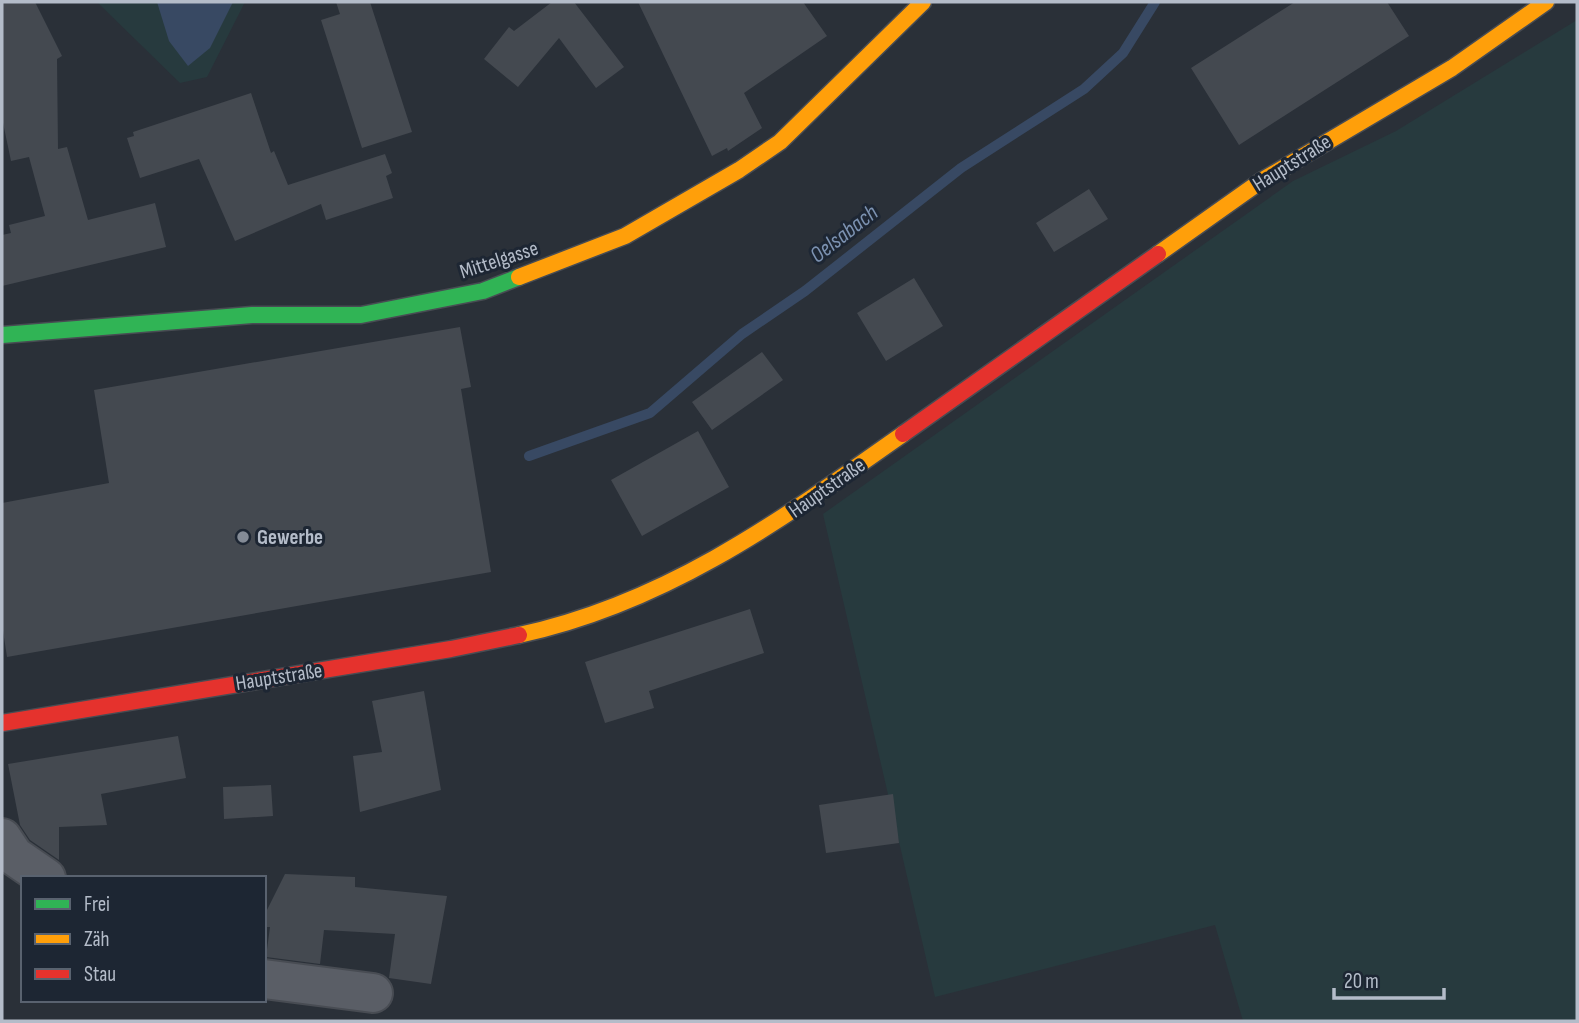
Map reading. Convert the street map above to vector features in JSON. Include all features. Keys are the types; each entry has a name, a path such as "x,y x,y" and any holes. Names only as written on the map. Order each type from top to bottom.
{"main road":[{"name":"Mittelgasse","path":"2,335 252,315 361,315 483,290 625,236 739,170 780,142 923,2"},
{"name":"Hauptstraße","path":"2,723 451,649 561,626 615,608 679,580 782,519 1261,181 1452,68 1546,2"}],"street":[{"path":"2,838 14,856 43,876"},
{"path":"266,979 373,993"}],"green space":[{"path":"97,2 245,2 207,77 180,83"},
{"path":"1577,20 1577,1021 1243,1021 1215,925 935,997 823,514 1293,181 1396,131"}],"water":[{"path":"157,2 233,2 210,48 188,66 169,41"}],"building":[{"path":"2,2 35,2 62,56 57,59 58,149 67,147 88,220 155,203 166,247 2,286 2,235 11,233 9,225 45,216 29,157 11,161 2,118"},
{"path":"336,2 370,2 412,132 362,148 321,20 340,14"},
{"path":"552,2 574,2 624,67 596,88 559,38 518,87 484,59 509,27 514,31"},
{"path":"638,2 803,2 827,36 744,93 762,128 728,151 727,148 712,156"},
{"path":"1295,2 1387,2 1409,36 1239,145 1191,68"},
{"path":"251,93 271,153 274,151 288,185 385,154 392,173 386,176 393,198 326,220 321,204 235,241 199,159 140,178 127,138 134,136 133,132"},
{"path":"1089,189 1108,219 1054,252 1036,223"},
{"path":"914,278 943,326 886,361 857,313"},
{"name":"Gewerbe","path":"460,327 471,387 461,389 491,572 7,657 2,624 2,503 109,483 94,390"},
{"path":"762,352 783,380 712,430 692,402"},
{"path":"698,431 729,487 642,536 611,480"},
{"path":"750,609 764,653 649,691 654,708 605,723 585,662"},
{"path":"424,691 441,790 360,812 353,756 382,752 372,701"},
{"path":"178,736 186,778 101,794 107,825 59,827 59,860 30,840 20,825 8,764"},
{"path":"271,785 273,816 224,819 223,787"},
{"path":"893,794 899,843 826,853 819,805"},
{"path":"285,874 355,877 355,887 447,896 431,984 389,978 395,934 324,930 320,964 266,957 270,927 266,927 266,912"}],"waterway":[{"name":"Oelsabach","path":"529,456 650,413 742,334 805,291 961,168 1084,89 1123,53 1155,2"}],"traffic: fast":[{"path":"2,335 252,315 361,315 483,291 519,277"}],"traffic: slow":[{"path":"519,277 625,236 739,170 780,142 923,2"},
{"path":"1158,254 1261,181 1452,68 1546,2"},
{"path":"519,635 573,621 624,602 721,555 767,527 903,434"}],"traffic: jam":[{"path":"903,434 1158,254"},
{"path":"2,723 451,649 519,635"}],"place":[{"name":"Gewerbe","path":"243,537"}]}
